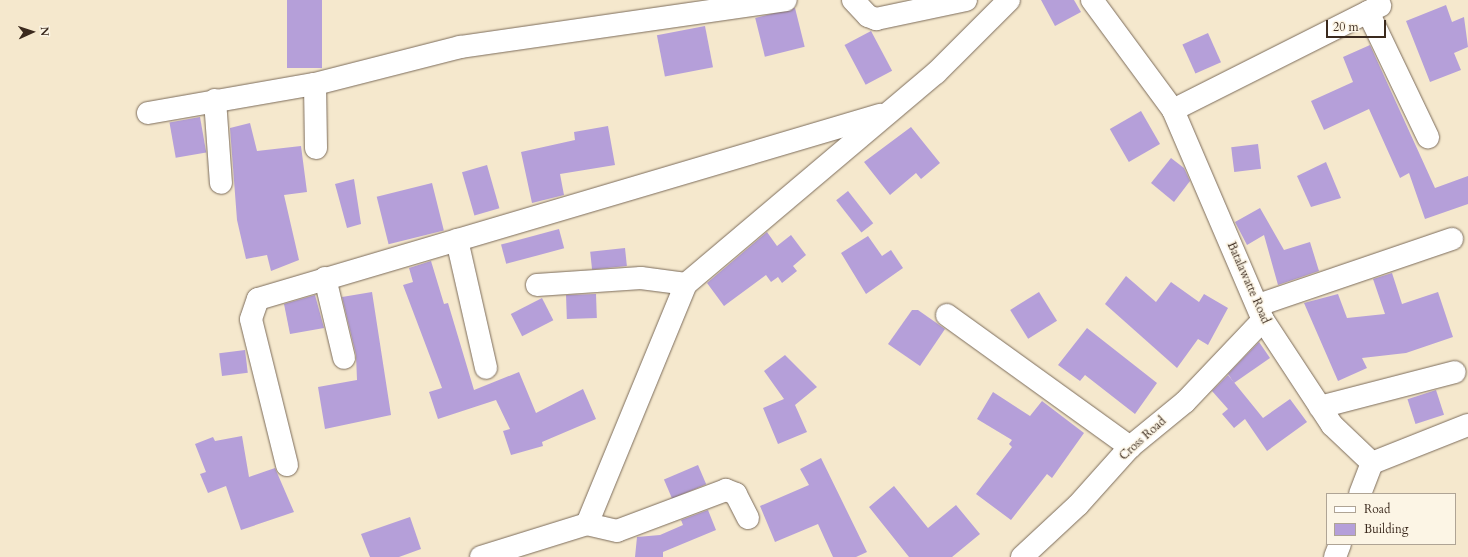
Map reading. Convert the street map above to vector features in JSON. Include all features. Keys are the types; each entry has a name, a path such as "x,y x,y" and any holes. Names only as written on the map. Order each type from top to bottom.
{"street":[{"path":"148,113 215,100 315,84 460,47 786,0"},
{"path":"853,0 868,16 876,19 966,0"},
{"path":"587,524 686,284 936,73 1009,0"},
{"name":"Batalawatte Road","path":"1096,1 1173,110 1260,313 1332,426 1372,464"},
{"path":"1173,110 1374,9 1428,137"},
{"path":"315,84 316,148"},
{"path":"215,100 221,183"},
{"path":"287,465 251,319 258,299 889,112"},
{"path":"1260,313 1452,239"},
{"path":"457,240 486,368"},
{"path":"325,278 344,358"},
{"path":"537,285 641,278 686,284"},
{"name":"Cross Road","path":"1022,557 1078,505 1130,447 1185,402 1260,313"},
{"path":"947,315 1130,447"},
{"path":"1320,407 1455,372"},
{"path":"1360,493 1372,464 1468,425"},
{"path":"481,557 587,524 617,531 726,490 736,494 748,518"},
{"path":"1335,557 1340,545"}],"building":[{"path":"287,0 322,0 322,68 287,68"},
{"path":"1041,0 1074,0 1081,12 1055,26"},
{"path":"1446,5 1452,22 1464,17 1468,47 1454,53 1461,70 1430,82 1406,21"},
{"path":"795,8 805,47 765,57 755,18"},
{"path":"705,26 713,67 665,77 657,35"},
{"path":"871,31 892,71 866,85 845,45"},
{"path":"1208,33 1221,62 1195,74 1182,44"},
{"path":"1370,45 1435,188 1468,176 1468,204 1425,219 1409,173 1400,178 1369,109 1324,130 1311,101 1353,82 1343,57"},
{"path":"1141,111 1160,144 1129,162 1110,129"},
{"path":"200,117 206,152 176,158 169,122"},
{"path":"250,123 257,151 301,146 307,192 284,195 299,260 271,271 267,255 246,259 237,220 230,128"},
{"path":"608,126 615,165 560,174 564,195 532,203 521,152 575,140 574,132"},
{"path":"911,127 940,163 921,179 916,173 890,195 864,162"},
{"path":"1258,144 1261,169 1234,172 1231,147"},
{"path":"1171,158 1184,168 1190,181 1174,202 1151,183"},
{"path":"1326,162 1341,198 1311,207 1297,176"},
{"path":"487,165 499,208 474,215 462,172"},
{"path":"354,179 361,224 347,228 335,184"},
{"path":"432,183 444,231 389,244 377,197"},
{"path":"848,191 873,223 861,233 836,200"},
{"path":"1260,208 1284,250 1310,242 1319,271 1278,285 1264,235 1247,245 1235,222"},
{"path":"559,229 564,248 506,264 501,245"},
{"path":"767,232 777,246 791,235 806,255 793,266 797,271 782,283 778,277 771,282 766,275 724,306 707,283"},
{"path":"868,236 882,256 891,250 903,268 866,294 841,253"},
{"path":"625,248 627,266 592,270 590,252"},
{"path":"431,261 444,304 448,303 474,390 519,372 536,413 583,389 596,419 542,442 543,446 511,455 503,431 510,429 496,400 438,419 429,392 442,388 403,285 413,282 409,268"},
{"path":"1392,273 1402,304 1438,292 1453,337 1406,353 1362,358 1367,368 1338,381 1304,303 1338,294 1347,318 1385,314 1373,279"},
{"path":"1126,276 1156,302 1171,282 1199,302 1204,294 1228,308 1208,345 1198,339 1177,368 1105,304"},
{"path":"372,292 391,415 325,429 318,387 357,380 356,355 342,297"},
{"path":"1039,292 1057,321 1028,339 1010,310"},
{"path":"596,294 597,318 567,319 566,295"},
{"path":"315,295 324,328 290,334 284,304"},
{"path":"542,298 553,320 522,336 511,314"},
{"path":"912,310 918,310 945,329 920,366 888,344"},
{"path":"1087,328 1157,383 1135,414 1085,375 1080,381 1058,365"},
{"path":"1259,342 1270,358 1234,383 1228,374"},
{"path":"245,350 248,373 222,376 219,353"},
{"path":"785,355 817,387 795,405 807,432 778,444 763,408 784,399 764,371"},
{"path":"1228,375 1263,418 1290,399 1307,422 1267,451 1245,419 1234,428 1222,414 1228,409 1212,391"},
{"path":"1436,390 1444,415 1416,424 1407,399"},
{"path":"993,392 1030,416 1042,401 1084,433 1052,478 1047,474 1011,520 976,494 1012,447 1009,444 1012,440 977,419"},
{"path":"242,436 249,477 275,468 294,512 241,530 226,486 208,493 200,474 206,472 195,444 213,437 215,441"},
{"path":"821,458 867,552 856,557 833,557 818,524 775,542 760,506 809,485 800,469"},
{"path":"698,465 706,484 672,499 664,479"},
{"path":"894,486 928,528 956,505 980,534 952,557 909,557 869,507"},
{"path":"708,510 716,530 663,552 663,557 635,557 637,537 660,535 683,525 681,520"},
{"path":"410,517 421,549 399,557 370,557 361,534"}]}
